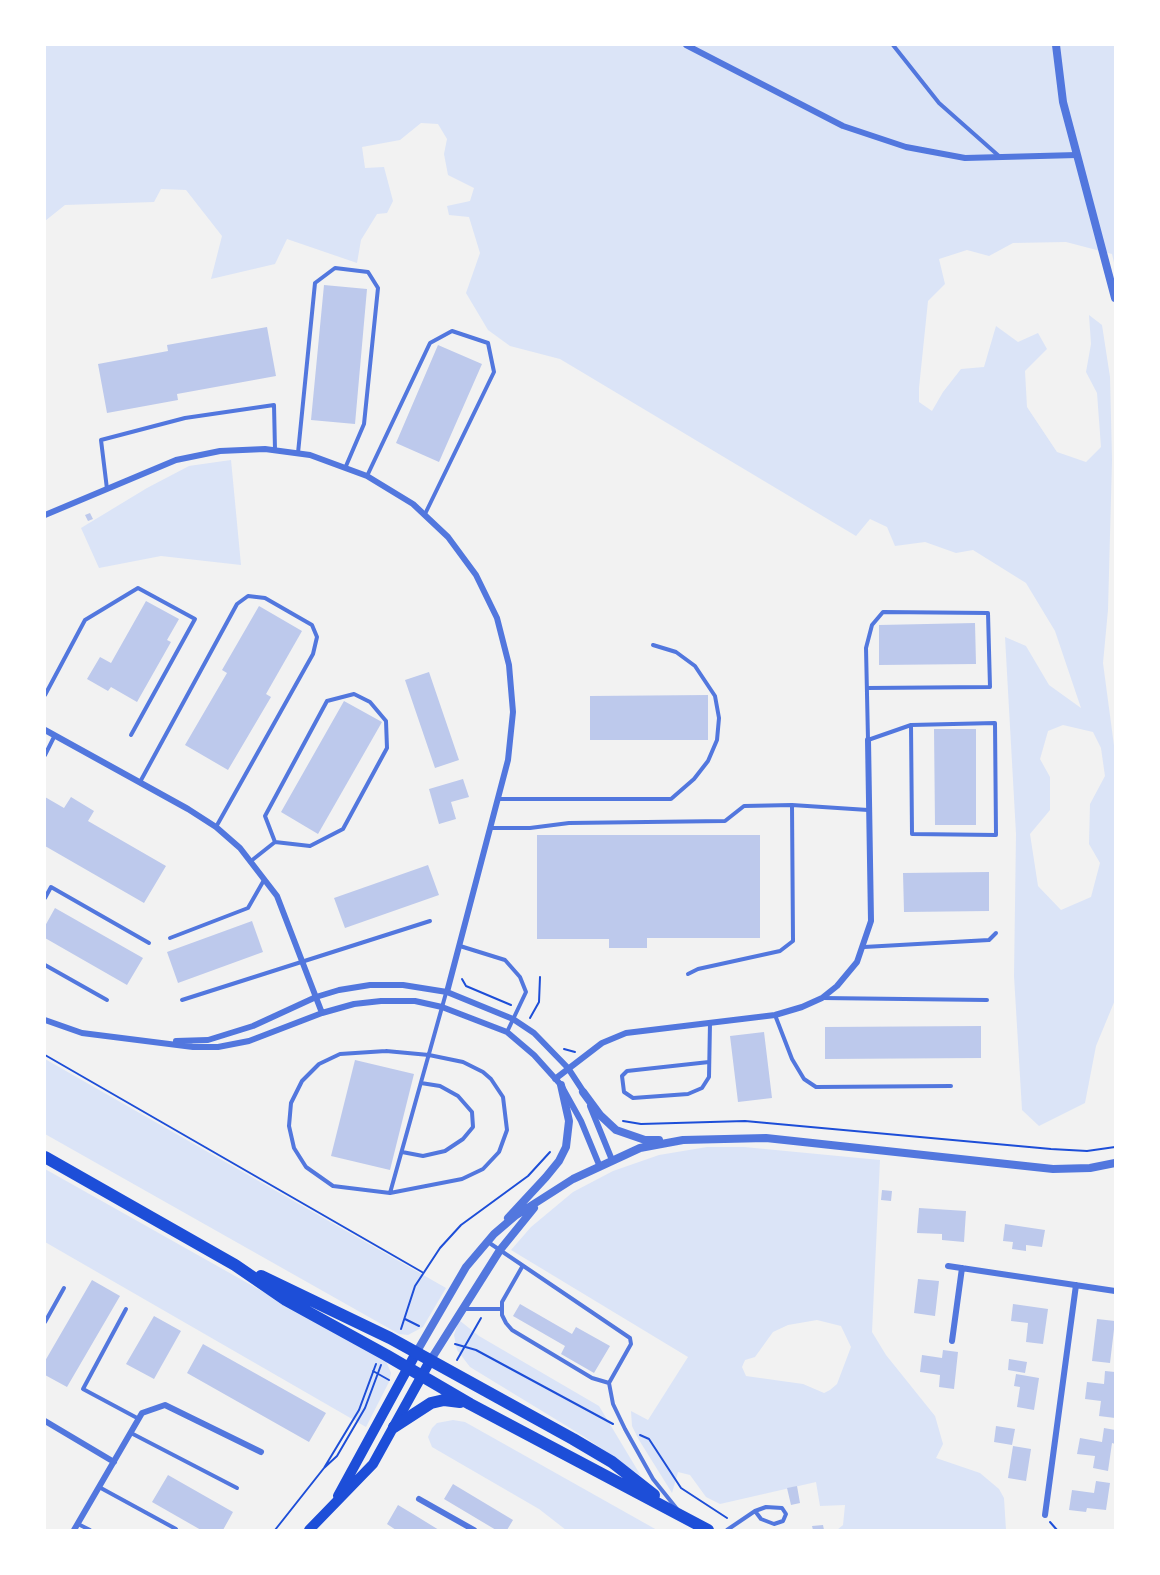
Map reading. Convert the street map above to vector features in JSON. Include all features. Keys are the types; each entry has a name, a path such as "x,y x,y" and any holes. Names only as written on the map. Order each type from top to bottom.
{"highway":[{"path":"45,1157 236,1265 316,1301 416,1353 612,1462 683,1517"},
{"path":"236,1265 286,1300 470,1404 708,1530"},
{"path":"394,1427 420,1409 438,1401 457,1400 470,1404"}],"main road":[{"path":"335,1501 416,1353"},
{"path":"309,1530 373,1464 430,1361"}],"street":[{"path":"686,45 843,126 906,147 965,158 1002,159 1077,155"},
{"path":"1056,45 1062,102 1115,298"},
{"path":"45,515 154,468 198,455 242,449 275,450 298,453 346,466 367,476 393,490 425,514 448,537 476,575 497,618 509,665 513,712 508,760 447,992"},
{"path":"45,729 216,827 251,861 277,896 322,1013"},
{"path":"558,1082 568,1068 602,1043 626,1033 775,1015 822,998 837,986 857,962 871,921 868,740"},
{"path":"164,1042 208,1040 253,1026 316,997 339,990 370,985 403,985 447,992 513,1018 534,1033 568,1068 600,1115 616,1130 645,1140 766,1138 1053,1169 1090,1168 1115,1162"},
{"path":"45,1020 82,1033 193,1047 249,1041 322,1013 381,1000 415,1001 442,1007 507,1032 534,1055 558,1082 581,1121 600,1167"},
{"path":"416,1353 451,1291 487,1242 559,1161 566,1147 569,1121 558,1082"},
{"path":"584,1092 612,1160"},
{"path":"494,1234 515,1216 536,1205 573,1179 640,1148 683,1140"},
{"path":"430,1361 500,1250 536,1205"},
{"path":"948,1266 1115,1291"},
{"path":"952,1341 962,1268"},
{"path":"1045,1515 1076,1285"},
{"path":"74,1530 142,1413 165,1405 261,1452"},
{"path":"45,1421 114,1462"},
{"path":"419,1499 474,1530"}],"lane":[{"path":"893,45 939,103 1002,159"},
{"path":"298,453 315,283 335,268 368,272 378,288 364,424 346,466"},
{"path":"367,476 430,343 452,331 488,343 494,372 425,514"},
{"path":"107,489 101,440 185,418 274,405 275,450"},
{"path":"45,695 85,620 138,588 195,619 131,735"},
{"path":"140,782 237,604 248,596 265,598 312,625 317,637 313,654 216,827"},
{"path":"867,688 990,687 988,613 883,612 872,625 866,648 868,740 911,726 995,723 996,835 912,834 911,726"},
{"path":"498,799 670,799 694,779 708,761 717,740 719,718 715,696 696,666 676,652 653,645"},
{"path":"251,861 275,842 310,846 343,829 387,748 386,721 370,702 354,694 327,701 266,816 275,842"},
{"path":"45,755 55,735"},
{"path":"688,974 702,968 780,951 793,941 792,805"},
{"path":"489,828 530,828 569,823 724,821 744,806 792,805 868,810"},
{"path":"170,938 248,908 265,879"},
{"path":"45,898 51,887 148,943"},
{"path":"182,1000 430,921"},
{"path":"864,947 989,940 996,933"},
{"path":"459,945 506,960 520,977 526,992 507,1032"},
{"path":"45,965 107,1000"},
{"path":"390,1193 447,992"},
{"path":"822,998 987,1000"},
{"path":"775,1015 792,1059 804,1079 816,1087 951,1086"},
{"path":"709,1062 627,1071 622,1076 624,1092 633,1098 688,1094 702,1088 709,1077 710,1022"},
{"path":"386,1051 429,1055 474,1066 491,1079 507,1108 507,1130 504,1142 492,1162 473,1175 416,1190 390,1193 344,1190 314,1175 299,1158 291,1137 291,1103 309,1072 319,1064 340,1054 386,1051"},
{"path":"401,1152 423,1156 445,1151 463,1139 473,1127 472,1112 458,1096 440,1086 421,1083"},
{"path":"487,1242 630,1338 630,1344 609,1383 613,1404 653,1479 683,1517"},
{"path":"522,1267 502,1302 506,1323 512,1330 598,1382 609,1383"},
{"path":"45,1322 64,1288"},
{"path":"126,1309 83,1389 139,1419"},
{"path":"461,1310 502,1309"},
{"path":"131,1432 237,1488"},
{"path":"99,1487 176,1529"},
{"path":"727,1530 755,1511 775,1506 782,1508 786,1514 783,1521 774,1524 760,1519 755,1511"},
{"path":"78,1523 90,1530"}],"path":[{"path":"530,1018 539,1002 540,977"},
{"path":"45,1055 423,1272"},
{"path":"620,1125 625,1119 641,1124 745,1121 1052,1149 1087,1151 1115,1147"},
{"path":"399,1332 415,1286 423,1272 461,1225 528,1176 555,1145"},
{"path":"456,1362 486,1308"},
{"path":"405,1319 421,1327"},
{"path":"395,1330 405,1319"},
{"path":"450,1341 476,1350 625,1429 649,1439 681,1488 738,1524"},
{"path":"275,1530 324,1468 359,1410 378,1358"},
{"path":"324,1468 337,1456 348,1438 374,1389 382,1361"},
{"path":"373,1371 389,1380"}],"shaded area":[{"path":"45,45 1115,45 1115,267 1112,254 1066,242 1013,243 989,256 967,250 939,259 945,284 928,301 919,388 919,402 932,411 961,369 984,367 996,326 1018,342 1038,333 1047,349 1025,371 1027,407 1057,452 1086,462 1101,447 1097,393 1086,372 1091,344 1089,315 1102,325 1110,377 1112,460 1108,610 1103,663 1115,753 1115,1000 1096,1046 1085,1103 1039,1126 1022,1110 1014,976 1016,834 1005,637 1026,646 1049,685 1081,708 1055,631 1026,583 973,550 956,553 925,542 895,546 887,527 870,519 856,536 560,359 510,346 488,330 466,293 480,253 469,217 449,215 447,206 470,201 474,188 448,175 444,154 447,139 438,124 421,123 400,140 362,147 365,168 384,167 393,201 387,213 377,214 361,240 357,263 287,239 275,264 211,279 222,236 186,190 161,189 154,202 65,205 45,221","holes":["1063,725 1093,732 1101,748 1105,776 1090,804 1089,844 1100,863 1091,897 1061,910 1038,886 1030,834 1050,810 1050,777 1040,759 1048,731"]},
{"path":"231,460 241,565 161,556 99,568 81,528 147,488 189,466"},
{"path":"45,1059 446,1288 423,1327 408,1335 399,1334 45,1134"},
{"path":"707,1147 744,1147 880,1160 872,1332 886,1355 935,1416 943,1444 936,1458 980,1473 999,1489 1004,1498 1006,1530 837,1530 843,1525 845,1505 820,1506 816,1482 720,1504 706,1497 690,1475 678,1472 672,1493 632,1426 631,1411 648,1420 688,1357 511,1250 531,1227 573,1192 613,1171 659,1155","holes":["817,1320 841,1326 851,1347 837,1384 830,1390 824,1393 803,1384 746,1376 742,1367 745,1360 755,1357 773,1332 788,1325"]},
{"path":"45,1169 386,1361 391,1373 389,1382 366,1427 45,1242"},
{"path":"459,1320 479,1336 599,1406 641,1476 583,1436 470,1367 457,1350 454,1335"},
{"path":"453,1420 465,1422 657,1530 566,1530 539,1509 432,1447 428,1437 432,1428 437,1423"}],"building":[{"path":"324,285 367,289 355,424 311,420"},
{"path":"267,327 276,376 177,394 178,400 107,413 98,364 168,351 167,345"},
{"path":"438,345 482,364 439,462 396,443"},
{"path":"90,513 93,519 88,521 85,515"},
{"path":"146,601 179,619 167,640 171,642 137,702 111,687 108,691 87,679 100,657 111,663"},
{"path":"259,606 302,631 266,694 271,697 228,770 185,745 227,673 222,670"},
{"path":"975,623 976,664 879,665 879,625"},
{"path":"429,672 459,760 435,768 405,680"},
{"path":"708,695 708,740 590,740 590,696"},
{"path":"344,701 382,722 318,834 281,812"},
{"path":"934,729 976,729 976,825 935,825"},
{"path":"463,779 469,797 451,802 456,819 439,824 429,789"},
{"path":"45,797 64,808 71,797 94,811 88,821 166,866 144,903 45,846"},
{"path":"537,835 760,835 760,938 647,938 647,948 609,948 609,939 537,939"},
{"path":"428,865 439,895 345,928 334,898"},
{"path":"989,872 989,911 904,912 903,873"},
{"path":"55,908 143,958 127,985 45,938 45,926"},
{"path":"252,921 263,952 178,983 167,952"},
{"path":"981,1026 981,1058 825,1059 825,1027"},
{"path":"764,1032 772,1098 738,1102 730,1036"},
{"path":"355,1060 414,1074 390,1170 331,1156"},
{"path":"882,1190 892,1191 891,1201 881,1200"},
{"path":"919,1208 966,1211 964,1242 942,1240 942,1234 917,1233"},
{"path":"1005,1224 1045,1230 1042,1247 1026,1245 1026,1251 1012,1249 1013,1242 1003,1241"},
{"path":"918,1279 939,1281 935,1316 914,1313"},
{"path":"92,1280 120,1296 67,1387 45,1375 45,1361"},
{"path":"520,1304 572,1334 576,1327 610,1346 594,1373 561,1354 565,1346 513,1316"},
{"path":"1013,1304 1048,1309 1043,1344 1026,1342 1028,1323 1011,1321"},
{"path":"154,1316 181,1331 154,1379 126,1364"},
{"path":"1097,1319 1115,1321 1110,1363 1092,1361"},
{"path":"203,1344 326,1413 309,1442 187,1373"},
{"path":"943,1350 958,1352 954,1389 939,1387 940,1375 920,1372 922,1355 942,1358"},
{"path":"1009,1359 1027,1362 1025,1373 1008,1370"},
{"path":"1105,1371 1115,1372 1115,1418 1099,1416 1101,1401 1085,1399 1087,1382 1104,1384"},
{"path":"1016,1374 1039,1378 1034,1410 1017,1407 1020,1387 1014,1386"},
{"path":"996,1426 1015,1429 1012,1445 994,1442"},
{"path":"1104,1428 1115,1430 1115,1444 1112,1443 1108,1471 1093,1468 1095,1456 1077,1454 1080,1438 1102,1442"},
{"path":"1013,1446 1031,1449 1026,1481 1008,1478"},
{"path":"168,1475 233,1512 223,1530 201,1530 152,1502"},
{"path":"1096,1481 1110,1483 1106,1510 1087,1508 1086,1512 1069,1510 1072,1490 1094,1493"},
{"path":"453,1484 513,1520 507,1530 496,1530 444,1499"},
{"path":"797,1486 800,1503 791,1505 787,1488"},
{"path":"398,1505 439,1530 396,1530 387,1524"},
{"path":"823,1525 824,1530 813,1530 812,1526"}]}
